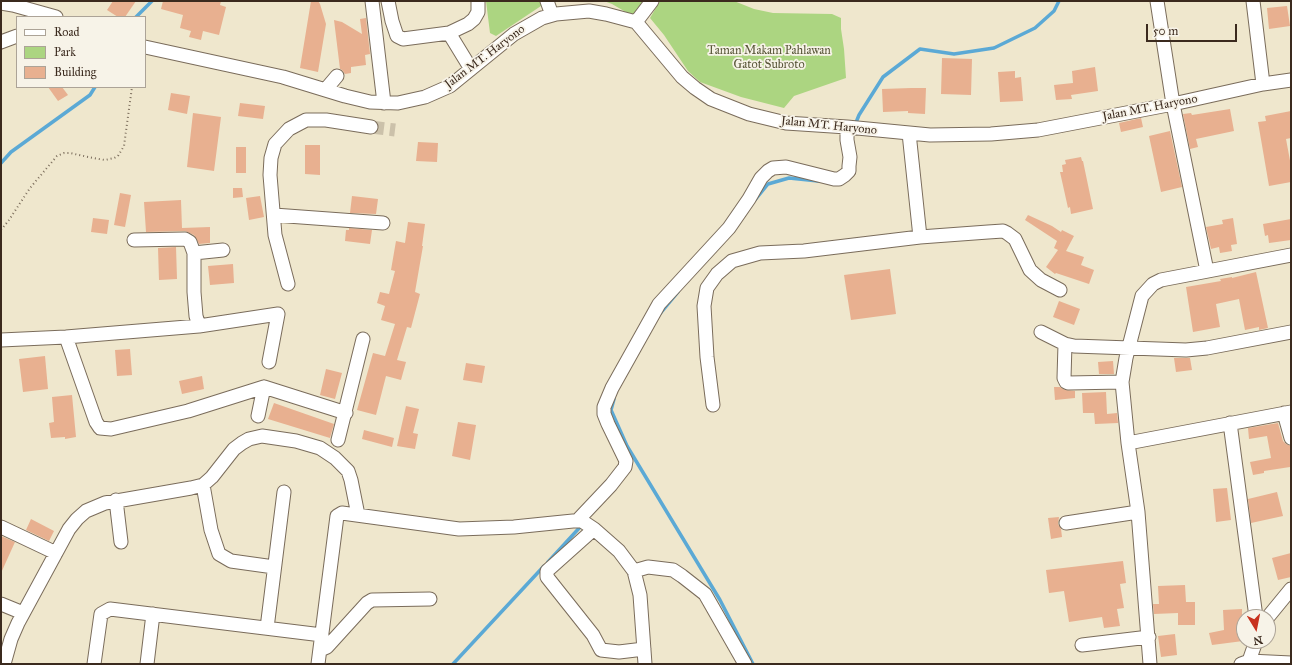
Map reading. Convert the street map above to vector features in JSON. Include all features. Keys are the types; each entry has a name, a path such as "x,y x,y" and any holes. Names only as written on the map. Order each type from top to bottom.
{"street":[{"path":"372,1 384,103"},
{"path":"388,1 395,33 400,39 449,33 468,24 474,19 478,12 478,1"},
{"path":"547,1 552,15"},
{"path":"636,22 652,1"},
{"path":"1157,1 1173,104 1207,271"},
{"path":"1253,1 1263,84"},
{"path":"1,3 14,5 52,16"},
{"name":"Jalan MT. Haryono","path":"146,47 283,77 370,102 398,102 425,97 450,86 514,34 542,18 552,15 589,11 636,22 682,77 695,88 711,99 750,114 786,123 930,135 991,134 1038,130 1173,104 1263,84 1291,80"},
{"path":"449,33 471,69"},
{"path":"1,42 16,36"},
{"path":"326,90 337,76"},
{"path":"288,284 275,235 270,175 275,144 289,129 306,120 319,119 371,127"},
{"path":"644,649 619,652 601,650 593,635 547,577 547,571 585,524 625,467 626,461 608,424 604,414 604,407 612,388 659,304 729,228 749,199 761,178 773,168 786,167 839,179 849,171 850,166 847,127"},
{"path":"908,133 920,237"},
{"path":"274,215 383,223"},
{"path":"713,405 707,357 704,306 708,288 717,274 732,261 760,253 804,250 920,237 1003,231 1015,239 1030,270 1041,280 1060,290"},
{"path":"134,240 185,240 190,242 194,253 194,292 199,326"},
{"path":"194,253 223,250"},
{"path":"1150,664 1138,512 1128,443 1122,382 1126,358 1130,348 1142,296 1153,284 1161,280 1291,255"},
{"path":"1,340 66,337 199,326 278,314 269,362"},
{"path":"1041,332 1065,344 1074,346 1186,350 1207,348 1291,332"},
{"path":"66,337 96,422 100,428 111,429 188,411 264,388 346,413"},
{"path":"338,440 346,413 363,339"},
{"path":"1065,344 1064,378 1068,384 1122,382"},
{"path":"258,416 264,388"},
{"path":"1128,443 1288,413 1291,438"},
{"path":"1230,423 1255,609"},
{"path":"4,664 11,639 23,613 69,529 77,518 96,506 116,500 203,485 212,477 234,449 249,439 262,436 296,441 320,448 343,465 348,471 358,515"},
{"path":"203,485 211,530 219,554 231,561 274,567"},
{"path":"267,628 284,492"},
{"path":"116,500 121,542"},
{"path":"1066,523 1138,512"},
{"path":"318,664 337,516 342,513 459,529 585,524 619,551 634,571 640,595 645,664"},
{"path":"1,527 56,553"},
{"path":"634,571 648,567 673,570 705,594 744,664"},
{"path":"1275,609 1291,589"},
{"path":"320,650 327,647 372,600 430,599"},
{"path":"1,604 23,613"},
{"path":"94,664 101,614 105,610 110,609 322,635"},
{"path":"147,664 153,614"},
{"path":"1082,645 1149,637"},
{"path":"1252,649 1246,663 1291,663"}],"path":[{"path":"1,230 10,220 30,188 58,156 64,153 70,153 105,160 118,156 124,146 132,88"}],"green space":[{"path":"486,1 553,1 541,6 496,36 490,33"},
{"path":"604,1 647,1 636,18"},
{"name":"Taman Makam Pahlawan Gatot Subroto","path":"660,1 734,1 754,9 773,13 832,14 841,18 846,78 794,96 784,108 741,97 700,82 688,71 664,35 650,18"}],"building":[{"path":"113,1 136,1 126,16 116,16 107,10"},
{"path":"163,1 221,1 220,5 226,7 219,35 203,31 201,40 189,37 191,31 180,28 183,15 161,9"},
{"path":"311,1 318,1 320,4 326,24 318,72 300,68"},
{"path":"1287,6 1290,26 1269,29 1267,8"},
{"path":"366,18 370,54 365,55 366,65 351,67 351,73 345,74 340,69 334,20 342,22 362,34 360,19"},
{"path":"942,58 972,59 971,95 941,94"},
{"path":"1095,67 1098,91 1071,95 1072,99 1056,100 1054,85 1073,83 1072,71"},
{"path":"1015,71 1015,78 1021,77 1023,101 1000,102 998,72"},
{"path":"49,88 63,88 68,95 58,101"},
{"path":"926,88 925,114 908,113 908,111 883,112 882,89"},
{"path":"171,93 190,96 187,114 168,110"},
{"path":"240,103 265,106 263,119 238,116"},
{"path":"1230,109 1234,131 1196,139 1198,147 1190,149 1183,114 1191,113 1192,115"},
{"path":"1291,111 1291,138 1286,139 1291,166 1291,182 1269,186 1258,122 1266,121 1265,116"},
{"path":"193,113 221,117 214,171 187,167"},
{"path":"1141,118 1143,127 1121,132 1119,123"},
{"path":"1170,131 1182,187 1161,192 1149,136"},
{"path":"418,142 438,143 437,162 416,161"},
{"path":"305,145 320,145 320,175 305,174"},
{"path":"236,147 246,147 246,173 236,173"},
{"path":"1081,157 1093,209 1071,214 1070,207 1068,208 1060,172 1063,172 1062,165 1066,164 1065,160"},
{"path":"233,188 242,188 243,197 233,198"},
{"path":"120,193 131,195 125,227 114,225"},
{"path":"260,196 264,217 249,220 246,198"},
{"path":"352,196 378,199 376,214 350,213"},
{"path":"181,200 182,228 210,227 210,243 199,244 194,235 185,231 146,232 144,202"},
{"path":"1028,215 1052,226 1061,232 1062,230 1074,236 1066,251 1084,257 1081,265 1094,270 1089,284 1056,273 1055,274 1046,267 1058,250 1054,248 1057,241 1025,220"},
{"path":"93,218 109,220 107,234 91,232"},
{"path":"1233,218 1237,244 1231,245 1232,251 1220,253 1219,247 1211,249 1206,227 1223,224 1222,220"},
{"path":"1291,219 1291,240 1269,243 1268,235 1265,236 1263,224"},
{"path":"408,222 425,224 423,246 415,292 420,294 411,328 407,327 397,360 406,362 401,380 386,376 376,415 357,410 373,353 385,356 395,324 381,320 385,306 377,303 380,292 389,294 395,271 391,270 396,241 405,243"},
{"path":"349,228 372,230 370,244 345,241 346,230 349,230"},
{"path":"176,247 177,279 159,280 158,248"},
{"path":"233,264 234,283 210,285 208,266"},
{"path":"890,269 896,314 851,320 844,275"},
{"path":"1256,272 1268,328 1259,330 1259,327 1245,330 1239,299 1216,304 1220,327 1193,332 1186,287 1221,281 1220,279 1232,278"},
{"path":"1059,301 1080,309 1074,325 1053,317"},
{"path":"130,349 132,375 117,376 115,350"},
{"path":"45,356 48,389 23,392 19,359"},
{"path":"1174,358 1190,358 1192,370 1176,372"},
{"path":"1113,361 1114,374 1099,374 1098,362"},
{"path":"466,363 485,366 482,383 463,380"},
{"path":"326,369 342,373 335,399 320,395"},
{"path":"202,376 204,389 182,394 179,381"},
{"path":"1054,387 1075,391 1075,398 1055,400"},
{"path":"1106,392 1107,414 1117,413 1118,423 1095,424 1094,413 1083,413 1082,393"},
{"path":"72,395 76,437 65,439 65,437 51,438 49,423 54,422 52,397"},
{"path":"274,403 334,424 330,438 268,419"},
{"path":"406,406 419,409 413,433 418,434 415,449 397,446"},
{"path":"458,422 476,425 470,460 452,456"},
{"path":"1278,423 1283,441 1291,446 1290,467 1264,471 1264,473 1253,475 1250,462 1271,458 1267,436 1249,439 1248,428"},
{"path":"364,430 394,438 392,447 362,439"},
{"path":"1227,488 1231,520 1216,522 1213,489"},
{"path":"1277,492 1283,516 1251,523 1248,499"},
{"path":"1059,517 1058,524 1061,529 1062,537 1051,539 1048,518"},
{"path":"31,519 54,531 49,541 26,530"},
{"path":"1,536 15,542 1,573"},
{"path":"1291,553 1291,577 1278,580 1272,558"},
{"path":"1123,561 1126,583 1120,584 1124,608 1117,609 1120,626 1104,628 1102,617 1069,622 1064,591 1049,593 1046,570"},
{"path":"1185,585 1186,602 1195,602 1195,625 1178,625 1178,613 1154,614 1153,604 1159,604 1158,586"},
{"path":"1236,609 1236,642 1212,645 1209,633 1224,630 1223,610"},
{"path":"1175,634 1177,655 1161,657 1158,636"}],"waterway":[{"path":"137,16 152,1"},
{"path":"855,125 859,115 883,77 920,49 954,54 994,48 1035,28 1054,11 1059,1"},
{"path":"1,163 11,152 90,95 94,88"},
{"path":"755,200 768,184 789,178 818,181"},
{"path":"659,315 678,292"},
{"path":"614,399 611,410 627,446 720,600 753,664"},
{"path":"548,562 582,525"},
{"path":"453,664 544,566"}],"tunnel":[{"path":"371,127 395,130"}]}
